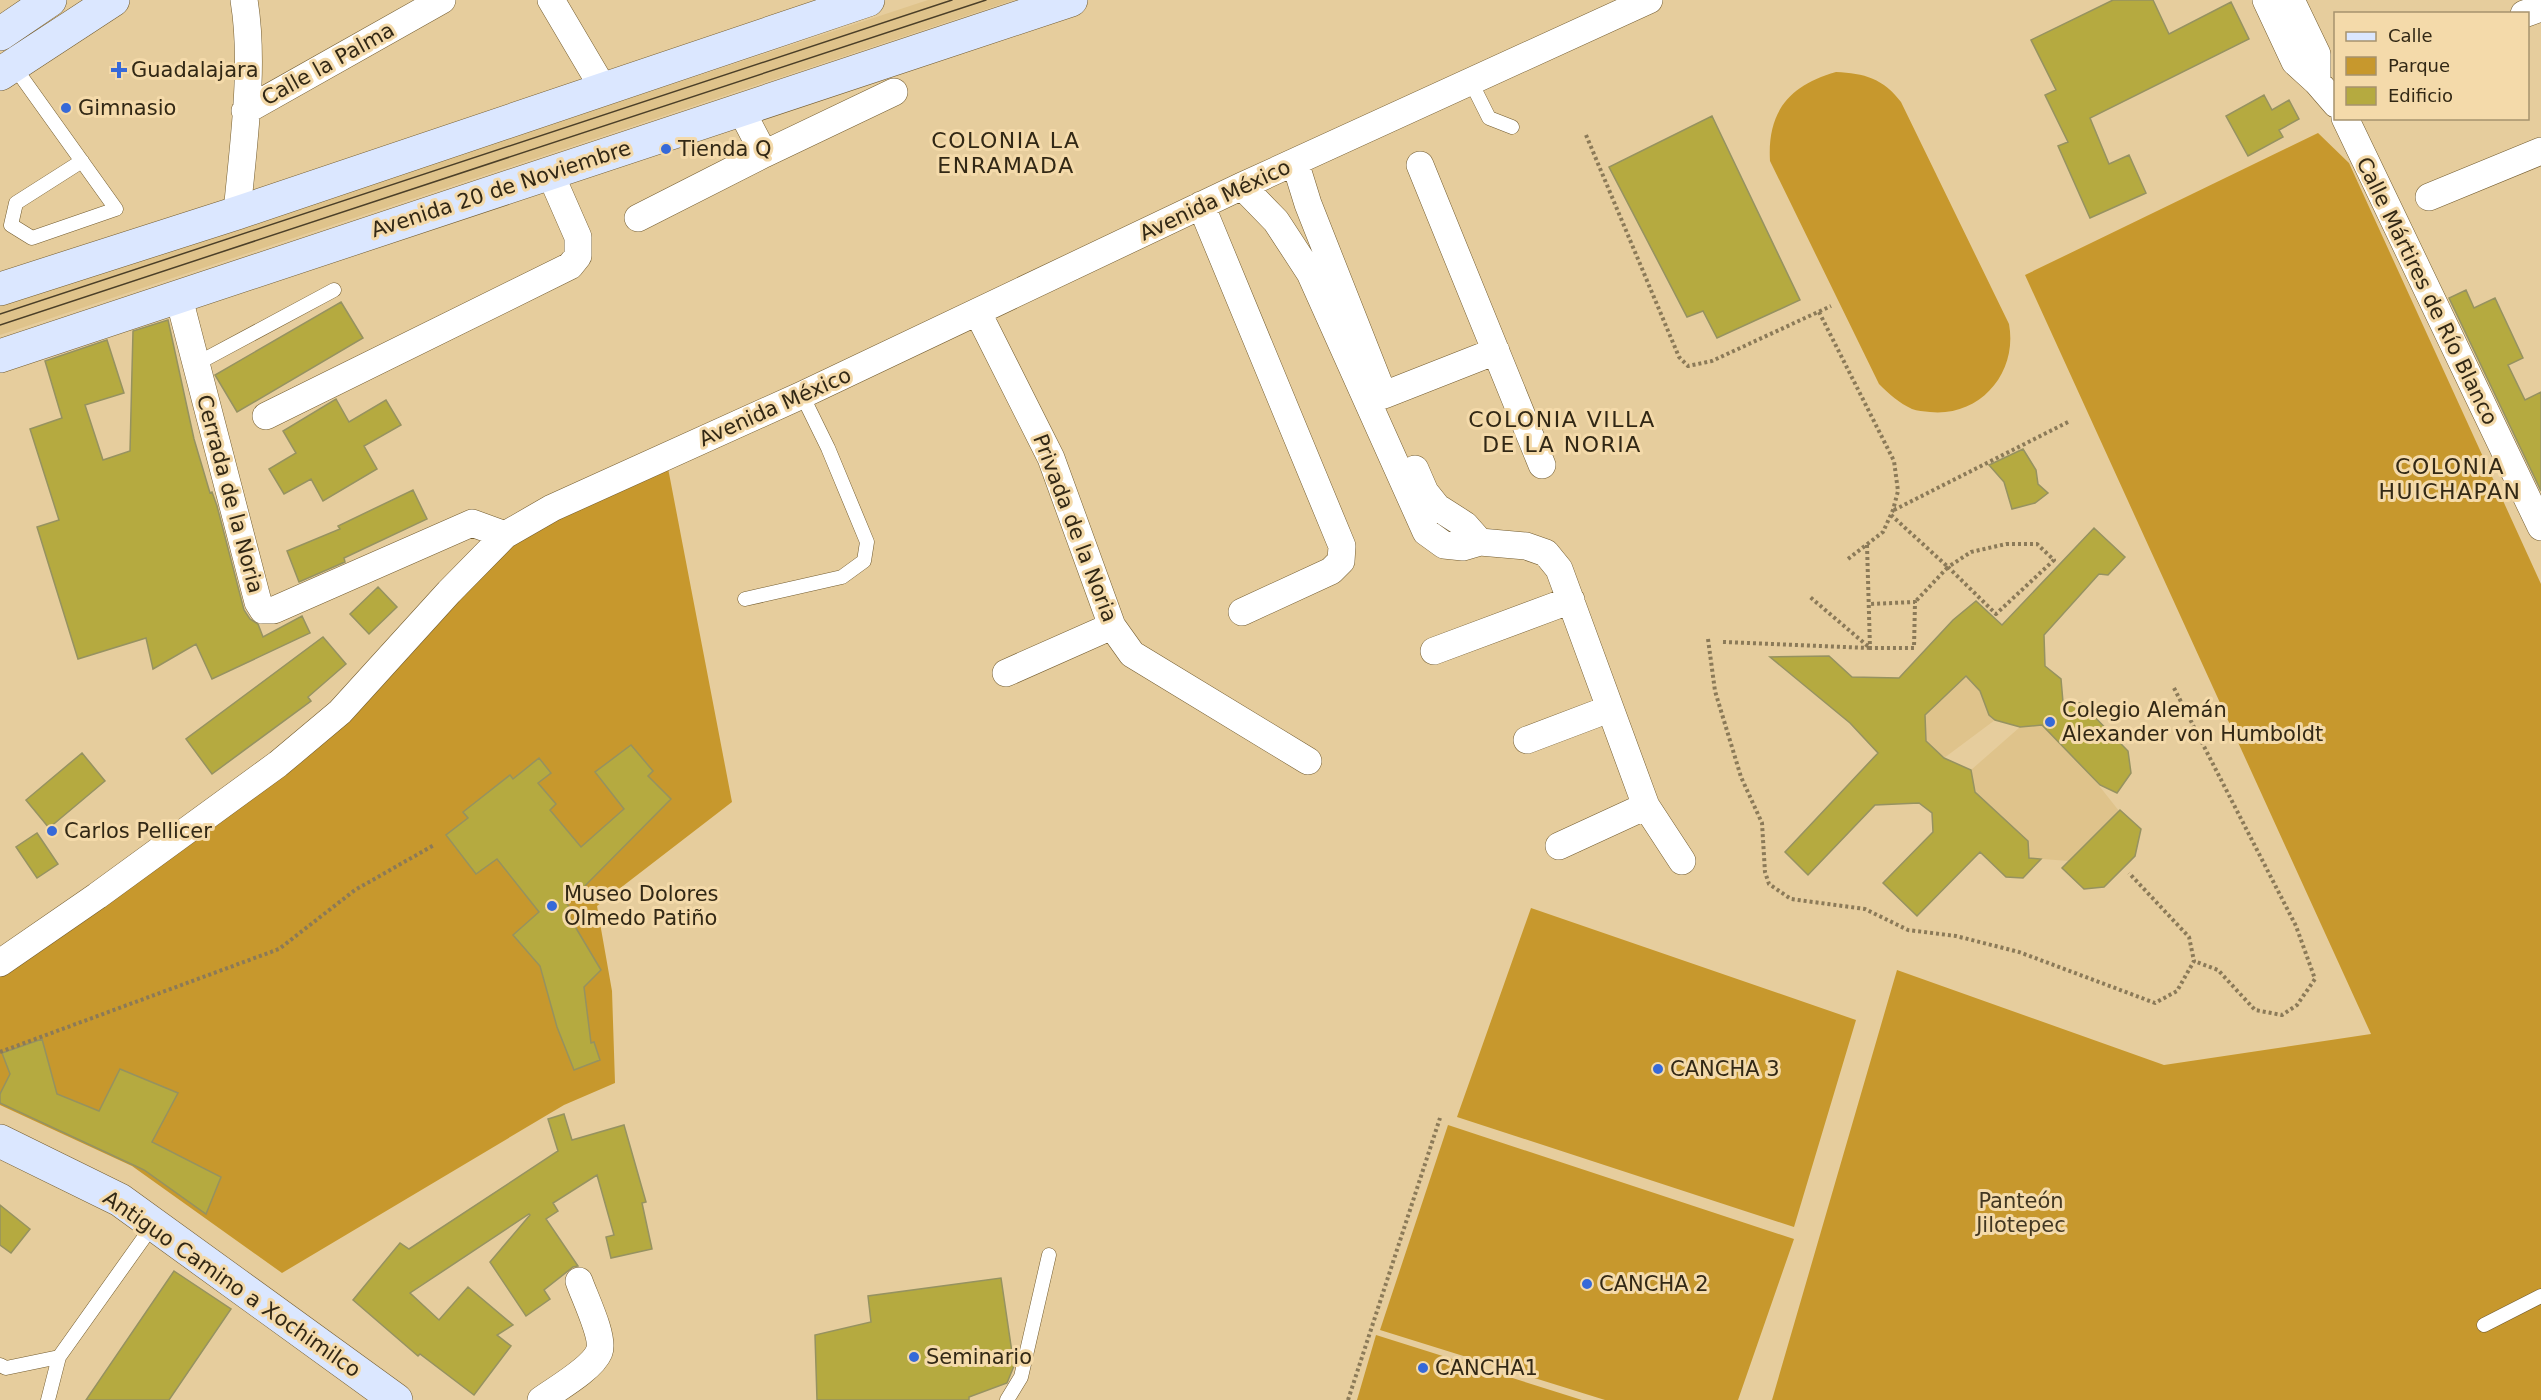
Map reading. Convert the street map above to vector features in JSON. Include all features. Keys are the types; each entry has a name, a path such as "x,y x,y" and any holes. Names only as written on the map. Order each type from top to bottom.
{"main road":[{"path":"0,34 50,0"},
{"path":"7,69 113,0"},
{"path":"0,289 237,213 868,0"},
{"name":"Avenida 20 de Noviembre","path":"0,356 1071,0"},
{"name":"Antiguo Camino a Xochimilco","path":"0,1141 120,1200 396,1400"}],"street":[{"path":"237,213 245,111 248,25 244,0"},
{"name":"Calle la Palma","path":"245,111 442,0"},
{"path":"551,0 603,88"},
{"name":"Avenida México","path":"0,963 97,896 278,764 340,712 449,592 505,535 552,508 978,313 1470,80 1649,0"},
{"path":"2266,0 2295,62 2326,79"},
{"path":"2291,0 2318,54 2334,99"},
{"path":"638,218 894,92"},
{"path":"741,110 764,154"},
{"name":"Calle Mártires de Río Blanco","path":"2346,120 2541,527"},
{"path":"2429,198 2541,151"},
{"path":"1295,162 1308,204 1321,269 1395,443 1426,532 1444,545 1463,547 1480,542 1526,546 1546,553 1559,569 1646,806 1682,861"},
{"path":"1420,165 1542,465"},
{"path":"266,416 570,266 578,256 578,237 550,173"},
{"path":"1242,186 1321,269"},
{"path":"1202,205 1342,546 1341,561 1331,571 1242,612"},
{"name":"Cerrada de la Noria","path":"179,298 258,602 263,610 274,610 472,523 505,535"},
{"name":"Privada de la Noria","path":"978,313 1051,458 1112,626 1131,654 1308,760"},
{"path":"1353,345 1384,395 1395,443"},
{"path":"1384,395 1496,351"},
{"path":"1434,651 1571,600"},
{"path":"1006,673 1112,626"},
{"path":"1527,740 1610,709"},
{"path":"1559,846 1646,806"},
{"path":"541,1400 592,1363 600,1351 599,1337 579,1281"}],"lane":[{"path":"7,69 82,161 116,209 32,238 11,225 15,203 82,161"},
{"path":"1470,80 1489,118 1512,127"},
{"path":"196,364 334,290"},
{"path":"746,599 842,577 864,561 867,543 828,448 802,395"},
{"path":"48,1400 59,1357 153,1225"},
{"path":"1007,1400 1021,1377 1050,1255"},
{"path":"2484,1325 2541,1296"},
{"path":"0,1365 6,1368 59,1357"}],"path":[{"path":"1586,135 1679,357 1688,366 1712,362 1831,306"},
{"path":"1819,312 1894,461 1898,491 1892,513 1883,532 1848,559"},
{"path":"1892,513 2070,421"},
{"path":"1723,642 1914,648 1916,602 1948,567 1971,552 2006,544 2037,544 2054,560 1996,614 1948,567 1892,513"},
{"path":"1867,544 1870,648"},
{"path":"1810,597 1870,648"},
{"path":"1869,604 1916,602"},
{"path":"1708,639 1715,691 1741,777 1762,823 1765,872 1768,884 1791,899 1865,909 1908,930 1956,936 2019,952 2155,1003 2178,991 2194,961 2189,937 2129,873"},
{"path":"2174,688 2296,927 2315,979 2297,1005 2282,1015 2255,1010 2218,970 2194,961"},
{"path":"0,1052 279,949 355,890 434,845"},
{"path":"1348,1400 1440,1118"}],"shaded area":[{"path":"928,0 1014,0 0,335 0,306"},
{"path":"1966,676 1980,691 1989,715 1995,720 1944,758 1926,741 1925,715"},
{"path":"2042,725 2093,778 2119,811 2069,861 2029,858 1975,792 1971,770 2020,727"}],"green space":[{"path":"1836,72 1873,79 1888,88 1901,102 2009,324 2010,342 2001,375 1992,388 1965,407 1948,412 1914,410 1898,401 1879,384 1770,161 1773,128 1777,114 1785,103 1806,84"},
{"name":"Panteón Jilotepec","path":"2318,133 2349,163 2541,584 2541,1400 1772,1400 1897,970 2164,1065 2371,1034 2025,275"},
{"path":"668,468 732,802 597,906 612,991 615,1083 564,1105 282,1273 132,1166 0,1105 0,951 279,758 490,548"},
{"name":"CANCHA 3","path":"1531,908 1856,1020 1794,1227 1457,1117"},
{"name":"CANCHA 2","path":"1448,1125 1794,1239 1738,1400 1605,1400 1380,1330"},
{"name":"CANCHA1","path":"1376,1335 1582,1400 1357,1400"}],"building":[{"path":"2113,0 2153,0 2169,34 2231,2 2249,39 2090,118 2109,164 2129,155 2146,193 2090,218 2058,146 2068,142 2045,95 2056,90 2031,40"},
{"path":"2264,95 2272,110 2289,100 2299,119 2279,130 2283,137 2248,156 2226,116"},
{"path":"1712,116 1800,300 1717,338 1703,311 1687,317 1609,167"},
{"path":"2466,290 2474,308 2495,298 2523,358 2508,365 2525,400 2541,392 2541,491 2449,298"},
{"path":"341,302 363,338 237,412 215,375"},
{"path":"168,320 194,439 210,493 212,492 217,506 244,610 250,619 258,624 263,637 302,616 310,633 212,679 196,644 153,669 146,638 78,659 37,527 59,520 30,429 62,418 45,361 107,340 124,393 85,405 103,460 130,451 133,331"},
{"path":"336,399 349,422 386,400 401,425 364,446 377,469 323,501 311,479 284,494 269,469 296,453 283,431"},
{"path":"2023,449 2036,470 2038,484 2048,493 2035,503 2012,509 2004,482 1989,465"},
{"path":"413,490 427,519 344,558 345,562 299,582 287,551 340,529 338,526"},
{"name":"Colegio Alemán Alexander von Humboldt","path":"2094,528 2125,557 2108,575 2099,574 2044,635 2045,666 2061,679 2063,702 2081,703 2128,751 2131,773 2117,793 2100,785 2042,725 2020,727 1995,720 1989,715 1980,691 1966,676 1925,715 1926,741 1944,758 1971,770 1975,792 2028,841 2029,858 2041,859 2023,878 2006,877 1980,852 1917,916 1883,883 1933,832 1932,813 1919,803 1875,805 1808,875 1785,852 1878,753 1850,723 1770,657 1829,656 1852,677 1899,678 1953,620 1976,601 2002,625"},
{"path":"378,587 397,607 369,634 350,614"},
{"path":"323,637 346,664 308,697 311,701 212,774 186,739"},
{"name":"Museo Dolores Olmedo Patiño","path":"631,745 653,771 648,776 671,799 567,904 571,909 567,913 601,970 584,987 591,1043 594,1042 600,1060 574,1070 557,1027 540,966 513,935 539,912 497,859 476,874 446,835 468,818 463,812 510,775 513,779 539,758 551,773 538,783 556,804 550,810 581,847 624,809 595,772"},
{"path":"82,753 105,781 49,828 26,800"},
{"path":"2120,810 2141,829 2135,856 2104,887 2084,889 2062,868"},
{"path":"37,833 58,864 37,878 16,847"},
{"path":"42,1039 57,1094 99,1111 120,1069 178,1093 152,1142 221,1177 206,1214 144,1170 0,1103 0,1094 10,1074 2,1053"},
{"path":"564,1114 572,1140 624,1125 646,1202 642,1203 652,1249 611,1258 606,1237 614,1235 597,1175 553,1203 558,1211 546,1219 578,1266 573,1267 544,1290 550,1299 526,1316 490,1262 529,1214 410,1293 439,1320 468,1287 513,1325 497,1335 511,1346 474,1395 420,1354 418,1356 353,1300 400,1243 409,1249 558,1151 548,1119"},
{"path":"0,1205 30,1229 11,1253 0,1245"},
{"path":"174,1271 231,1309 169,1400 86,1400"},
{"name":"Seminario","path":"1001,1278 1014,1366 1007,1383 969,1397 969,1400 817,1400 815,1335 871,1322 868,1296"}],"tram line":[{"path":"0,314 952,0"},
{"path":"0,325 986,0"}],"place":[{"name":"Guadalajara","path":"119,70"},
{"name":"Gimnasio","path":"66,108"},
{"name":"Tienda Q","path":"666,149"},
{"name":"Colegio Alemán Alexander von Humboldt","path":"2050,722"},
{"name":"Carlos Pellicer","path":"52,831"},
{"name":"Museo Dolores Olmedo Patiño","path":"552,906"},
{"name":"CANCHA 3","path":"1658,1069"},
{"name":"CANCHA 2","path":"1587,1284"},
{"name":"Seminario","path":"914,1357"},
{"name":"CANCHA1","path":"1423,1368"}],"district":[{"name":"COLONIA LA ENRAMADA","path":"1006,152"},
{"name":"COLONIA VILLA DE LA NORIA","path":"1562,432"},
{"name":"COLONIA HUICHAPAN","path":"2450,479"}]}
